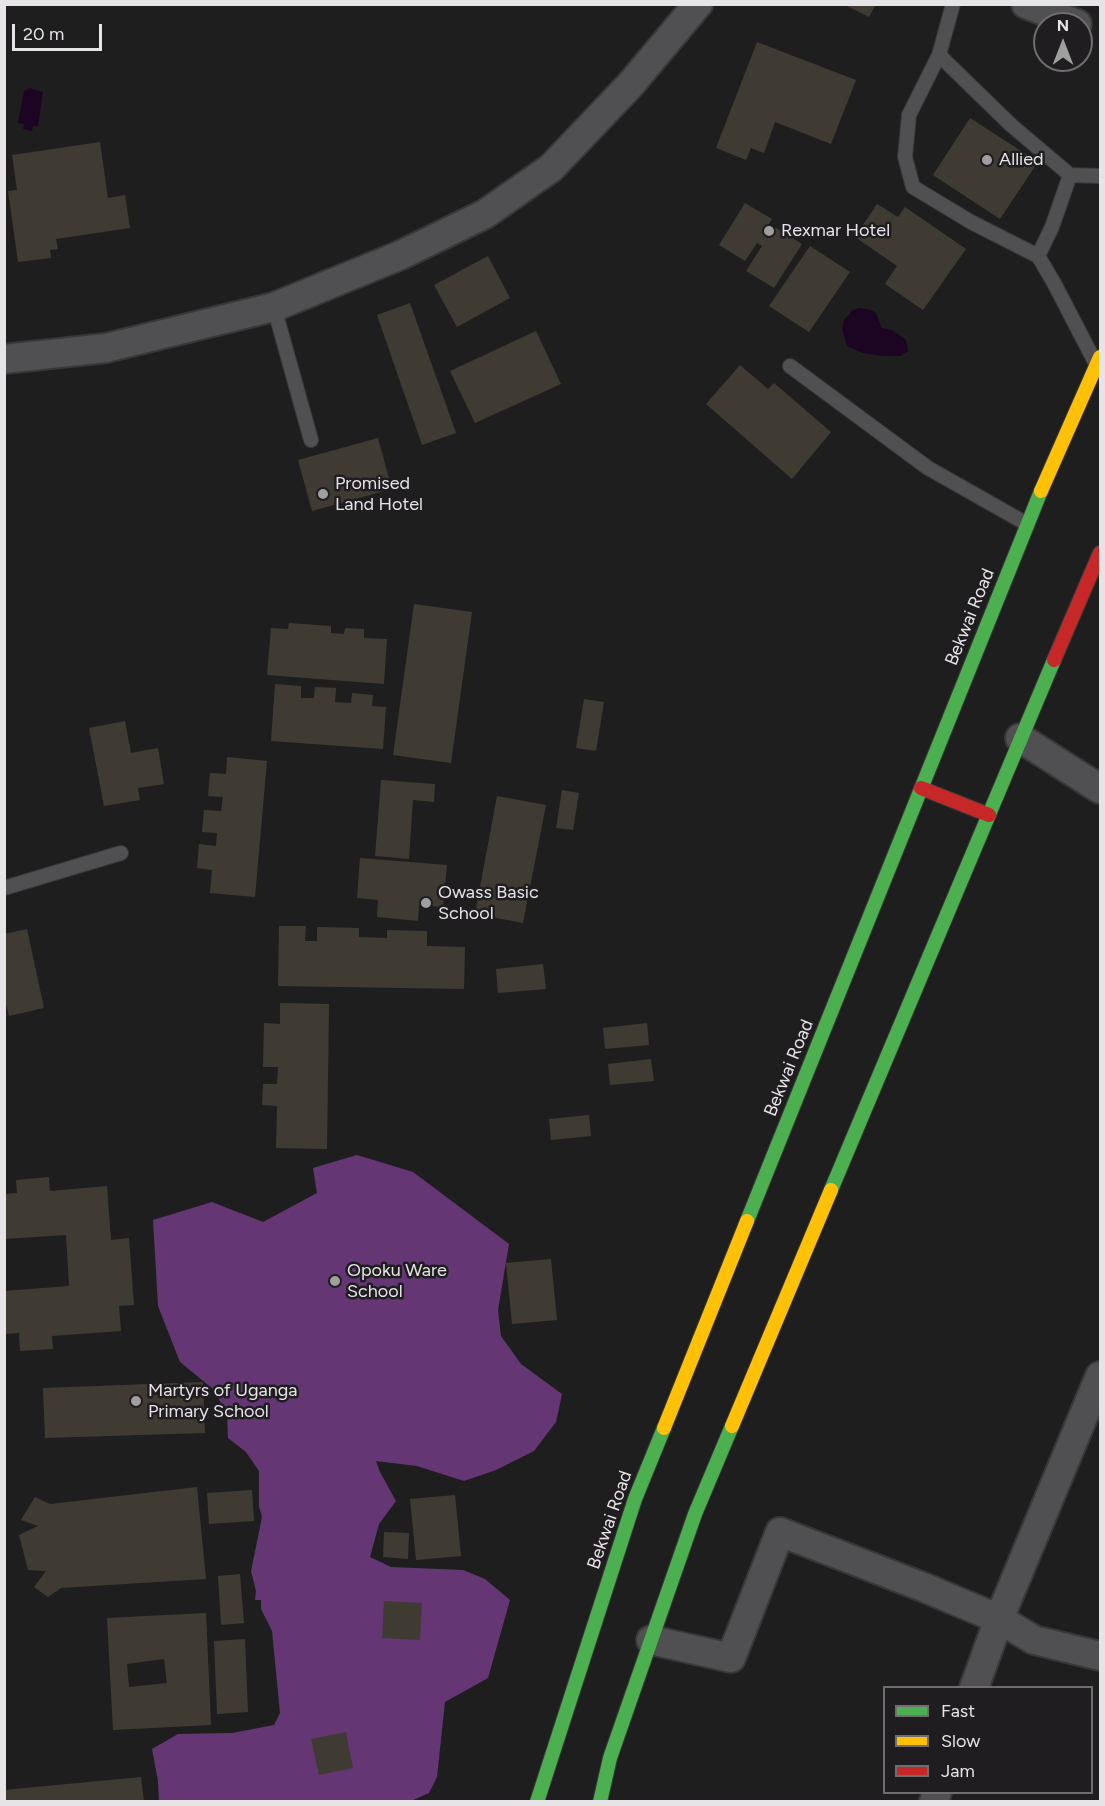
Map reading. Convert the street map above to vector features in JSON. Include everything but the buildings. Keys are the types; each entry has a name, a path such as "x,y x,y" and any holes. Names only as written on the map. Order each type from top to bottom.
{"highway":[{"name":"Bekwai Road","path":"537,1802 635,1499 1027,524 1099,362"},
{"path":"600,1802 610,1758 695,1514 1020,738 1101,553"},
{"path":"921,788 989,815"}],"street":[{"path":"4,359 105,348 274,307 401,255 475,220 551,168 632,84 698,4"},
{"path":"1026,4 1046,12"},
{"path":"1020,738 1101,789"},
{"path":"975,1686 999,1619 1101,1376"},
{"path":"651,1640 731,1658 780,1532 999,1619 1034,1640 1101,1656"}],"lane":[{"path":"953,4 939,55 909,116 905,157 913,187 971,222 1038,256 1099,362"},
{"path":"939,55 1011,125 1070,175 1101,176"},
{"path":"1038,256 1053,227 1070,175"},
{"path":"274,307 311,440"},
{"path":"790,366 928,468 1027,524"},
{"path":"4,888 121,853"}],"shaded area":[{"path":"30,88 43,92 38,126 33,126 32,131 23,129 24,124 18,123 24,91"},
{"path":"860,308 876,313 882,328 892,330 906,340 908,351 900,356 884,356 863,353 847,346 842,328 844,320 853,310"},
{"path":"357,1155 413,1172 509,1244 498,1310 501,1336 521,1364 562,1394 556,1422 534,1451 496,1470 464,1481 417,1466 376,1461 396,1501 379,1524 370,1557 391,1567 463,1570 485,1579 510,1600 488,1678 445,1702 437,1777 429,1793 411,1801 159,1801 152,1749 178,1734 232,1733 274,1725 280,1713 272,1631 261,1609 261,1600 255,1600 256,1591 251,1571 262,1517 259,1506 259,1471 246,1452 228,1438 227,1414 213,1389 180,1362 158,1306 153,1220 212,1202 263,1222 317,1193 313,1168"}],"traffic: fast":[{"path":"747,1221 1041,491"},
{"path":"831,1190 1054,660"},
{"path":"600,1802 610,1758 695,1514 732,1426"},
{"path":"537,1802 635,1499 664,1428"}],"traffic: slow":[{"path":"1041,491 1100,357"},
{"path":"732,1426 831,1190"},
{"path":"664,1428 747,1221"}],"traffic: jam":[{"path":"1054,660 1100,553"},
{"path":"921,788 989,815"}],"place":[{"name":"Allied","path":"987,160"},
{"name":"Rexmar Hotel","path":"769,231"},
{"name":"Promised Land Hotel","path":"323,494"},
{"name":"Owass Basic School","path":"426,903"},
{"name":"Opoku Ware School","path":"335,1281"},
{"name":"Martyrs of Uganga Primary School","path":"136,1401"}]}
